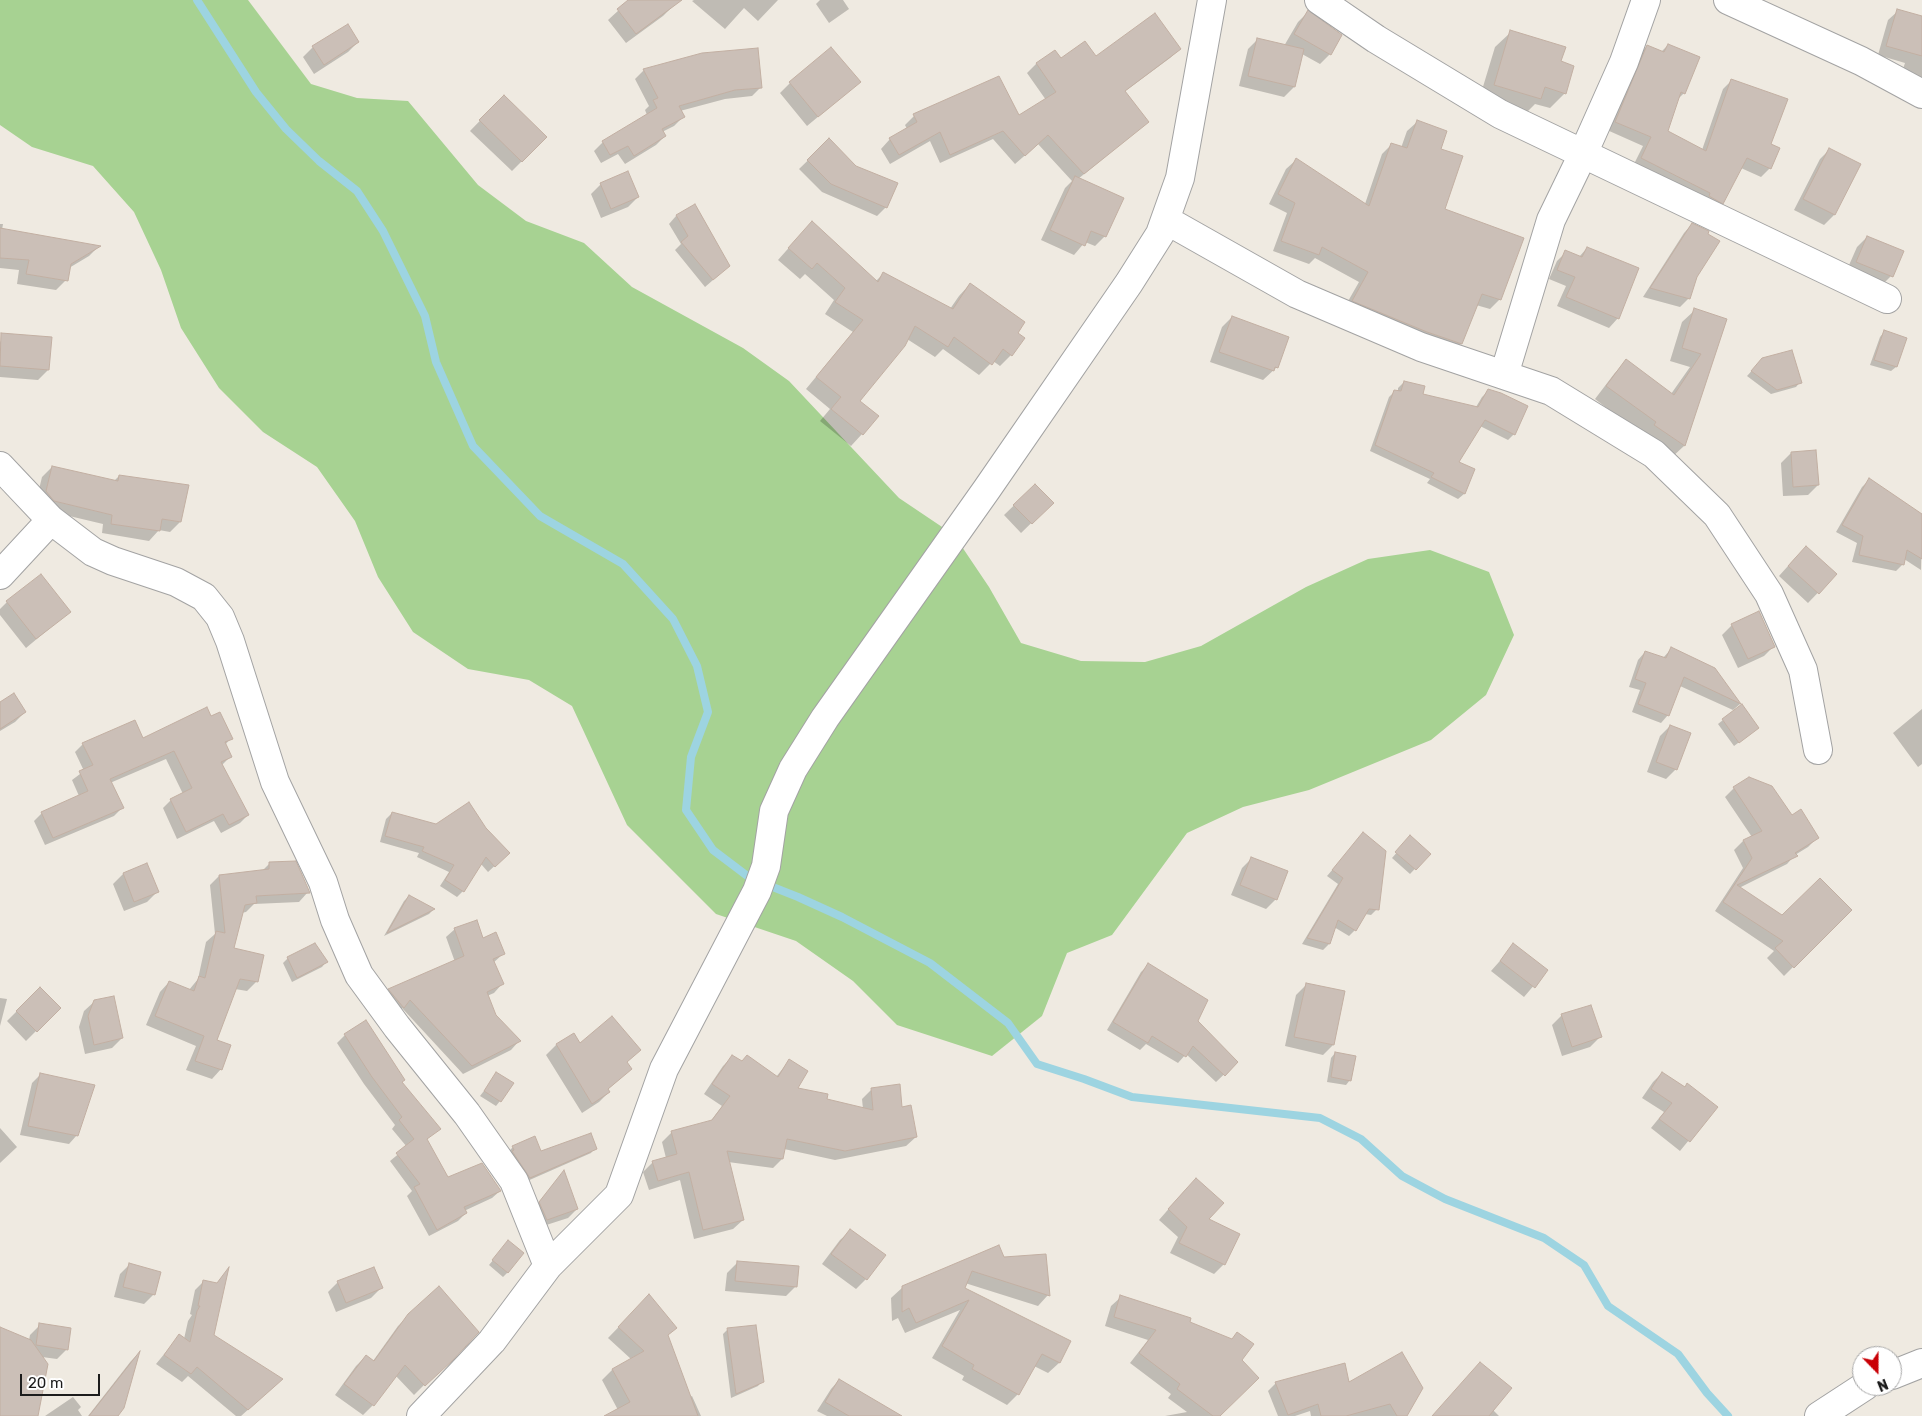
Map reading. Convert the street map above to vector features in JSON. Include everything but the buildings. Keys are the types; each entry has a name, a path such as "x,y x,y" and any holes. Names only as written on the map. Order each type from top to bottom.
{"street":[{"path":"421,1416 492,1341 548,1266 619,1195 664,1069 757,891 766,866 774,811 793,769 825,718 987,489 1129,283 1160,234 1180,178 1212,0"},
{"path":"1319,0 1376,39 1500,114 1887,299"},
{"path":"1504,375 1551,220 1584,154 1624,62 1646,0"},
{"path":"1728,0 1861,61 1922,94"},
{"path":"1166,220 1297,294 1421,347 1551,391 1654,454 1717,515 1769,594 1803,670 1818,750"},
{"path":"0,466 51,520 93,552 113,561 176,582 204,597 220,618 230,641 275,782 323,882 335,920 359,975 396,1027 467,1114 514,1181 548,1266"},
{"path":"0,575 51,520"},
{"path":"1902,1371 1922,1363"},
{"path":"1830,1409 1852,1395"}],"green space":[{"path":"0,0 248,0 311,84 357,98 408,101 478,185 526,221 584,243 632,287 743,348 789,381 899,498 954,535 989,587 1021,643 1081,661 1145,662 1201,646 1306,587 1368,559 1430,550 1489,572 1514,635 1486,695 1431,740 1309,790 1243,807 1187,833 1112,935 1067,953 1042,1016 992,1056 897,1025 853,981 796,941 716,914 627,825 572,706 529,680 468,669 413,632 378,577 355,521 317,467 263,432 219,388 181,328 161,270 134,212 93,166 32,147 0,125"}],"waterway":[{"path":"197,0 256,92 286,129 319,161 357,191 383,231 425,316 436,362 473,446 540,516 623,564 673,619 697,666 708,712 691,757 686,810 713,850 750,878 842,917 930,963 1008,1023 1037,1064 1132,1097 1320,1118 1361,1139 1402,1176 1445,1199 1544,1238 1584,1265 1608,1306 1678,1354 1707,1393 1728,1416"}]}
